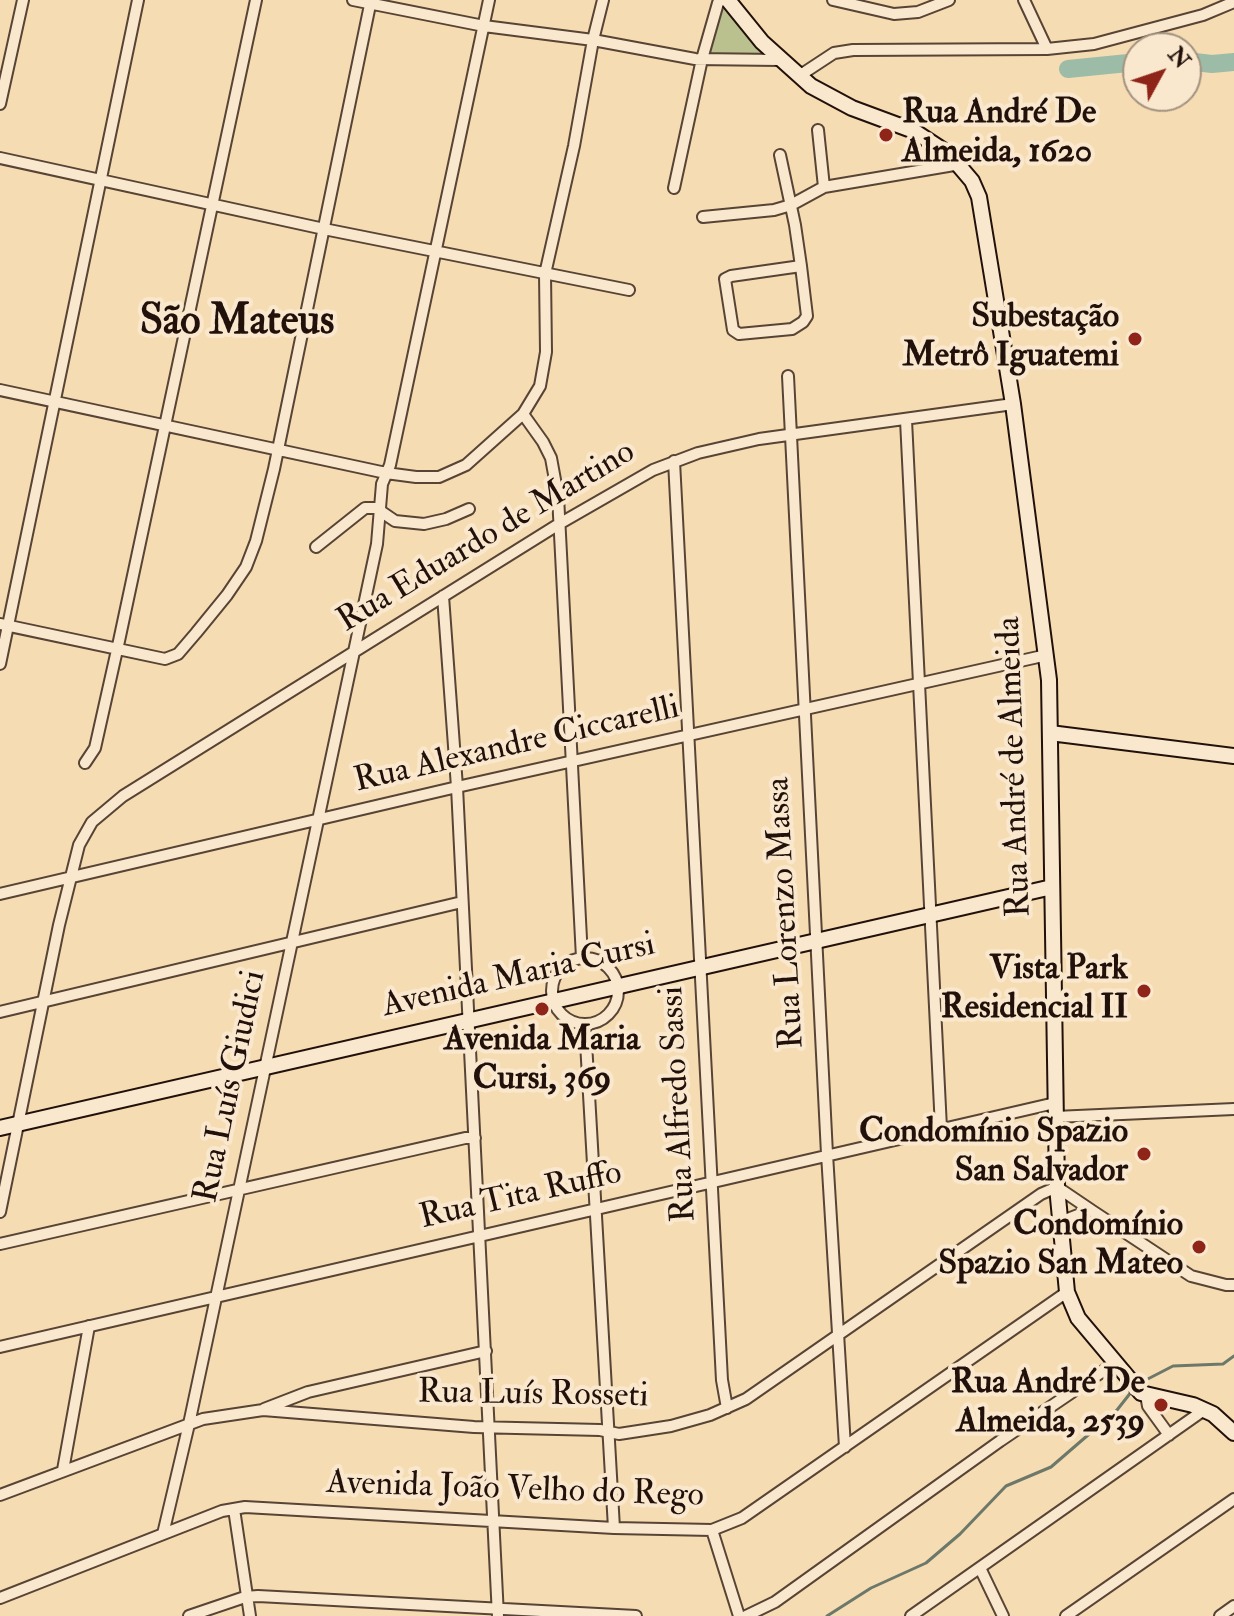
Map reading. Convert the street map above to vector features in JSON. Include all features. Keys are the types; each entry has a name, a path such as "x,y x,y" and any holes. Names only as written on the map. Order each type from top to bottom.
{"main road":[{"name":"Rua André de Almeida","path":"728,0 779,60 811,86 825,95 914,131 949,154 972,181 979,197 1013,404 1047,655 1057,1187 1067,1292 1078,1318 1143,1394"},
{"path":"1050,733 1234,756"},
{"name":"Avenida Maria Cursi","path":"0,1128 1052,887"},
{"path":"1143,1394 1204,1410 1225,1423 1234,1433"}],"street":[{"path":"0,104 23,0"},
{"path":"0,664 4,625 55,403 138,0"},
{"path":"85,763 95,748 256,0"},
{"path":"353,0 484,26 593,40 702,59 779,60"},
{"name":"Rua Luís Giudici","path":"163,1534 169,1518 377,544 382,484 390,465 489,0"},
{"path":"0,390 386,473 423,478 451,473 478,456 523,414 540,386 545,364 545,274 603,0"},
{"path":"674,188 702,59 721,0"},
{"path":"833,0 894,14 918,12 949,0"},
{"path":"1024,0 1047,49"},
{"path":"4,625 165,659 174,656 227,595 246,567 256,541 278,450 371,2"},
{"path":"799,76 834,53 853,50 1047,49 1094,44 1203,15 1234,2"},
{"path":"818,130 824,187"},
{"path":"780,155 791,205 801,266 807,316 792,329 736,333 724,282 731,276 801,266"},
{"path":"0,158 324,229 629,290"},
{"path":"703,217 774,210 791,205 824,187 960,164"},
{"name":"Rua Lorenzo Massa","path":"788,376 827,1154 845,1447"},
{"name":"Rua Eduardo de Martino","path":"0,1212 70,877 85,833 92,822 114,804 353,651 653,470 719,448 789,434 1013,404"},
{"path":"523,414 543,442 555,475 582,958"},
{"path":"906,420 941,1128"},
{"name":"Rua Alfredo Sassi","path":"674,461 722,1380 727,1408"},
{"path":"316,547 361,510 371,507 381,510 395,521 424,524 469,509"},
{"path":"443,596 457,787 498,1612"},
{"name":"Rua Alexandre Ciccarelli","path":"0,894 457,787 1047,655"},
{"path":"0,1012 462,902"},
{"path":"582,958 591,958 608,968 617,985 616,1004 611,1012 603,1019 585,1025 564,1018 552,1000 554,977 570,961 582,958"},
{"path":"585,1025 614,1528"},
{"name":"Rua Tita Ruffo","path":"0,1347 941,1128 1055,1110 1234,1109"},
{"path":"0,1244 475,1138"},
{"path":"1057,1187 1191,1276 1234,1285"},
{"name":"Rua Luís Rosseti","path":"0,1495 189,1424 228,1414 263,1410 619,1434 653,1430 710,1415 746,1399 1041,1194 1057,1187"},
{"path":"1060,1222 1091,1210"},
{"name":"Avenida João Velho do Rego","path":"0,1598 163,1534 245,1507 614,1528 712,1530 742,1518 1067,1292"},
{"path":"63,1470 89,1326"},
{"path":"263,1410 301,1395 486,1351"},
{"path":"746,1616 775,1602 987,1449 1115,1363"},
{"path":"1143,1394 1169,1435"},
{"path":"301,1395 299,1405 306,1414"},
{"path":"911,1616 1204,1410"},
{"path":"1066,1616 1234,1499"},
{"path":"234,1509 250,1616"},
{"path":"712,1530 739,1616"},
{"path":"980,1568 1003,1616"},
{"path":"189,1616 247,1597 498,1612 636,1616"}],"green space":[{"path":"723,3 768,54 707,55"}],"waterway":[{"path":"1202,63 1234,62"},
{"path":"1068,69 1122,64"},
{"path":"1140,1383 1173,1366 1223,1364 1234,1356"},
{"path":"827,1616 871,1588 926,1563 960,1534 1006,1486 1051,1467 1117,1410 1132,1391"}],"place":[{"name":"Rua André De Almeida, 1620","path":"886,135"},
{"name":"Subestação Metrô Iguatemi","path":"1135,339"},
{"name":"Vista Park Residencial II","path":"1144,991"},
{"name":"Avenida Maria Cursi, 369","path":"542,1009"},
{"name":"Condomínio Spazio San Salvador","path":"1144,1154"},
{"name":"Condomínio Spazio San Mateo","path":"1199,1247"},
{"name":"Rua André De Almeida, 2539","path":"1161,1405"}],"district":[{"name":"São Mateus","path":"237,324"}]}
